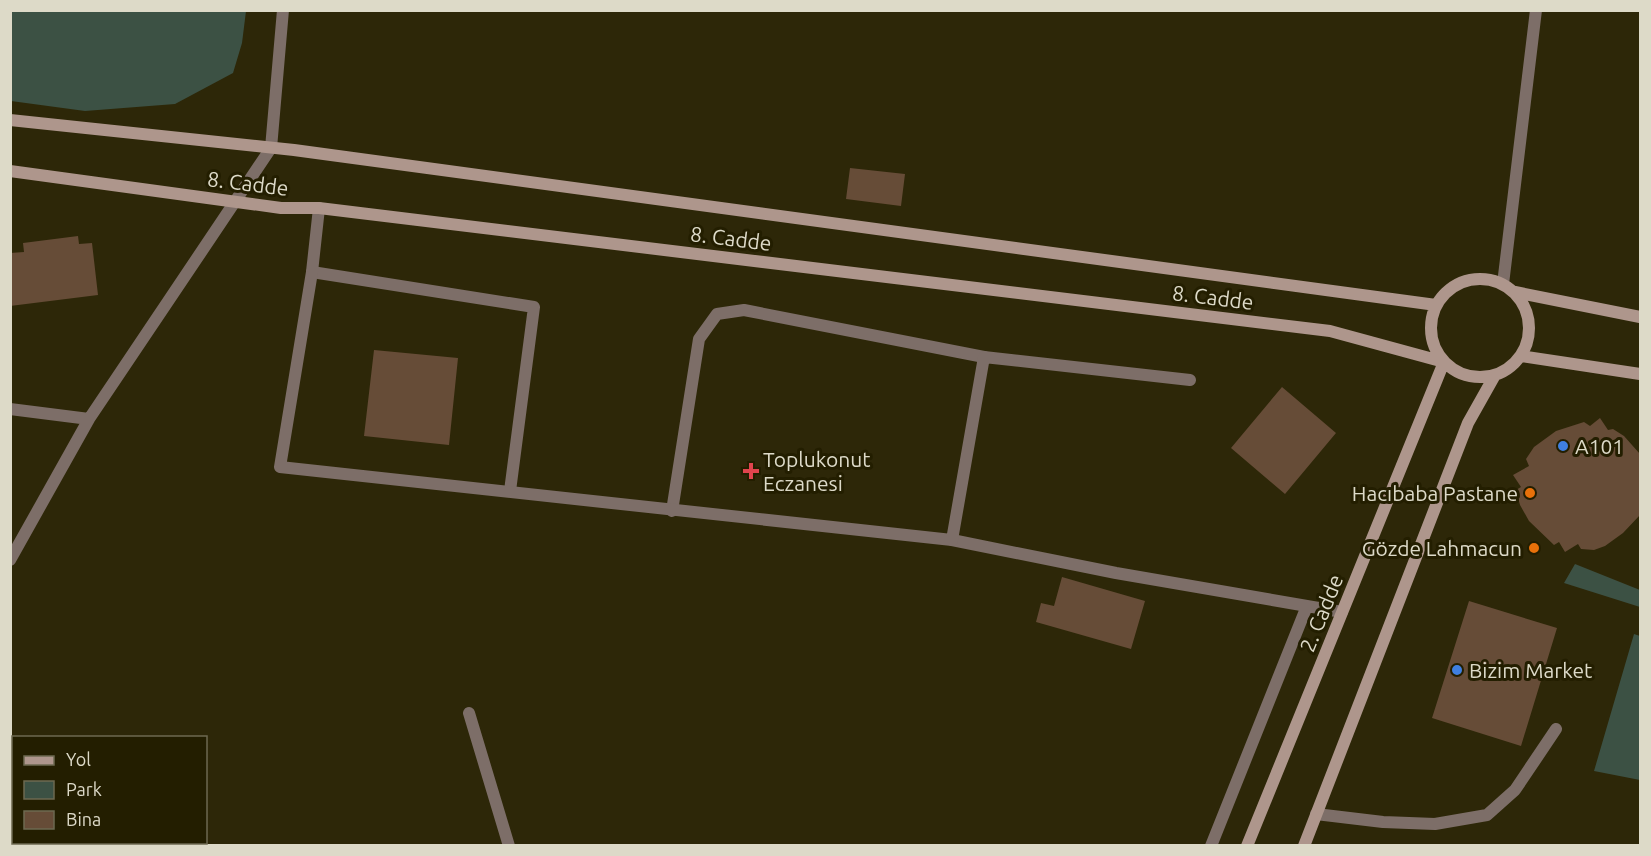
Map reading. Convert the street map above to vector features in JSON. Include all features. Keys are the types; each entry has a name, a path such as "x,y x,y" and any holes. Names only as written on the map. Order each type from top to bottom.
{"street":[{"path":"10,560 89,419 271,148 283,10"},
{"path":"1503,284 1536,10"},
{"name":"8. Cadde","path":"10,120 271,148 1436,305"},
{"name":"8. Cadde","path":"10,171 281,208 320,208 1330,331 1444,362"},
{"path":"320,208 312,272 280,467 952,540 1116,573 1342,612"},
{"path":"312,272 534,307 510,491"},
{"path":"1484,278 1503,284 1515,292 1528,316 1528,337 1521,356 1510,368 1495,375 1468,376 1444,362 1435,350 1431,335 1431,319 1436,305 1448,290 1465,280 1484,278"},
{"path":"1515,292 1641,317"},
{"path":"672,511 699,339 717,314 744,310 984,357 1190,380"},
{"path":"1521,356 1641,374"},
{"path":"952,540 984,357"},
{"name":"2. Cadde","path":"1247,846 1444,362"},
{"path":"1304,846 1468,423 1495,375"},
{"path":"10,409 89,419"},
{"path":"1211,846 1307,606"},
{"path":"469,714 509,846"},
{"path":"1316,814 1383,822 1435,824 1487,815 1515,790 1556,729"}],"green space":[{"path":"11,10 246,11 242,43 233,73 175,104 85,111 11,101"},
{"path":"1575,564 1640,590 1640,607 1564,583"},
{"path":"1634,634 1640,636 1640,780 1594,771"}],"building":[{"path":"850,168 905,174 901,206 846,199"},
{"path":"78,236 79,244 92,243 98,295 10,306 10,253 24,252 23,243"},
{"path":"374,350 458,358 449,445 364,436"},
{"path":"1282,387 1336,433 1285,494 1231,448"},
{"path":"1600,418 1608,430 1613,429 1624,436 1640,454 1640,515 1623,533 1605,546 1594,550 1581,549 1578,544 1565,552 1559,542 1554,545 1529,521 1520,505 1516,490 1521,487 1513,475 1529,466 1526,459 1534,447 1556,431 1584,422 1590,426"},
{"path":"1062,577 1145,601 1131,649 1036,622 1041,603 1054,606"},
{"path":"1469,601 1557,628 1521,746 1432,718"}],"place":[{"name":"A101","path":"1563,446"},
{"name":"Toplukonut Eczanesi","path":"751,471"},
{"name":"Hacıbaba Pastane","path":"1530,493"},
{"name":"Gözde Lahmacun","path":"1534,548"},
{"name":"Bizim Market","path":"1457,670"}]}
